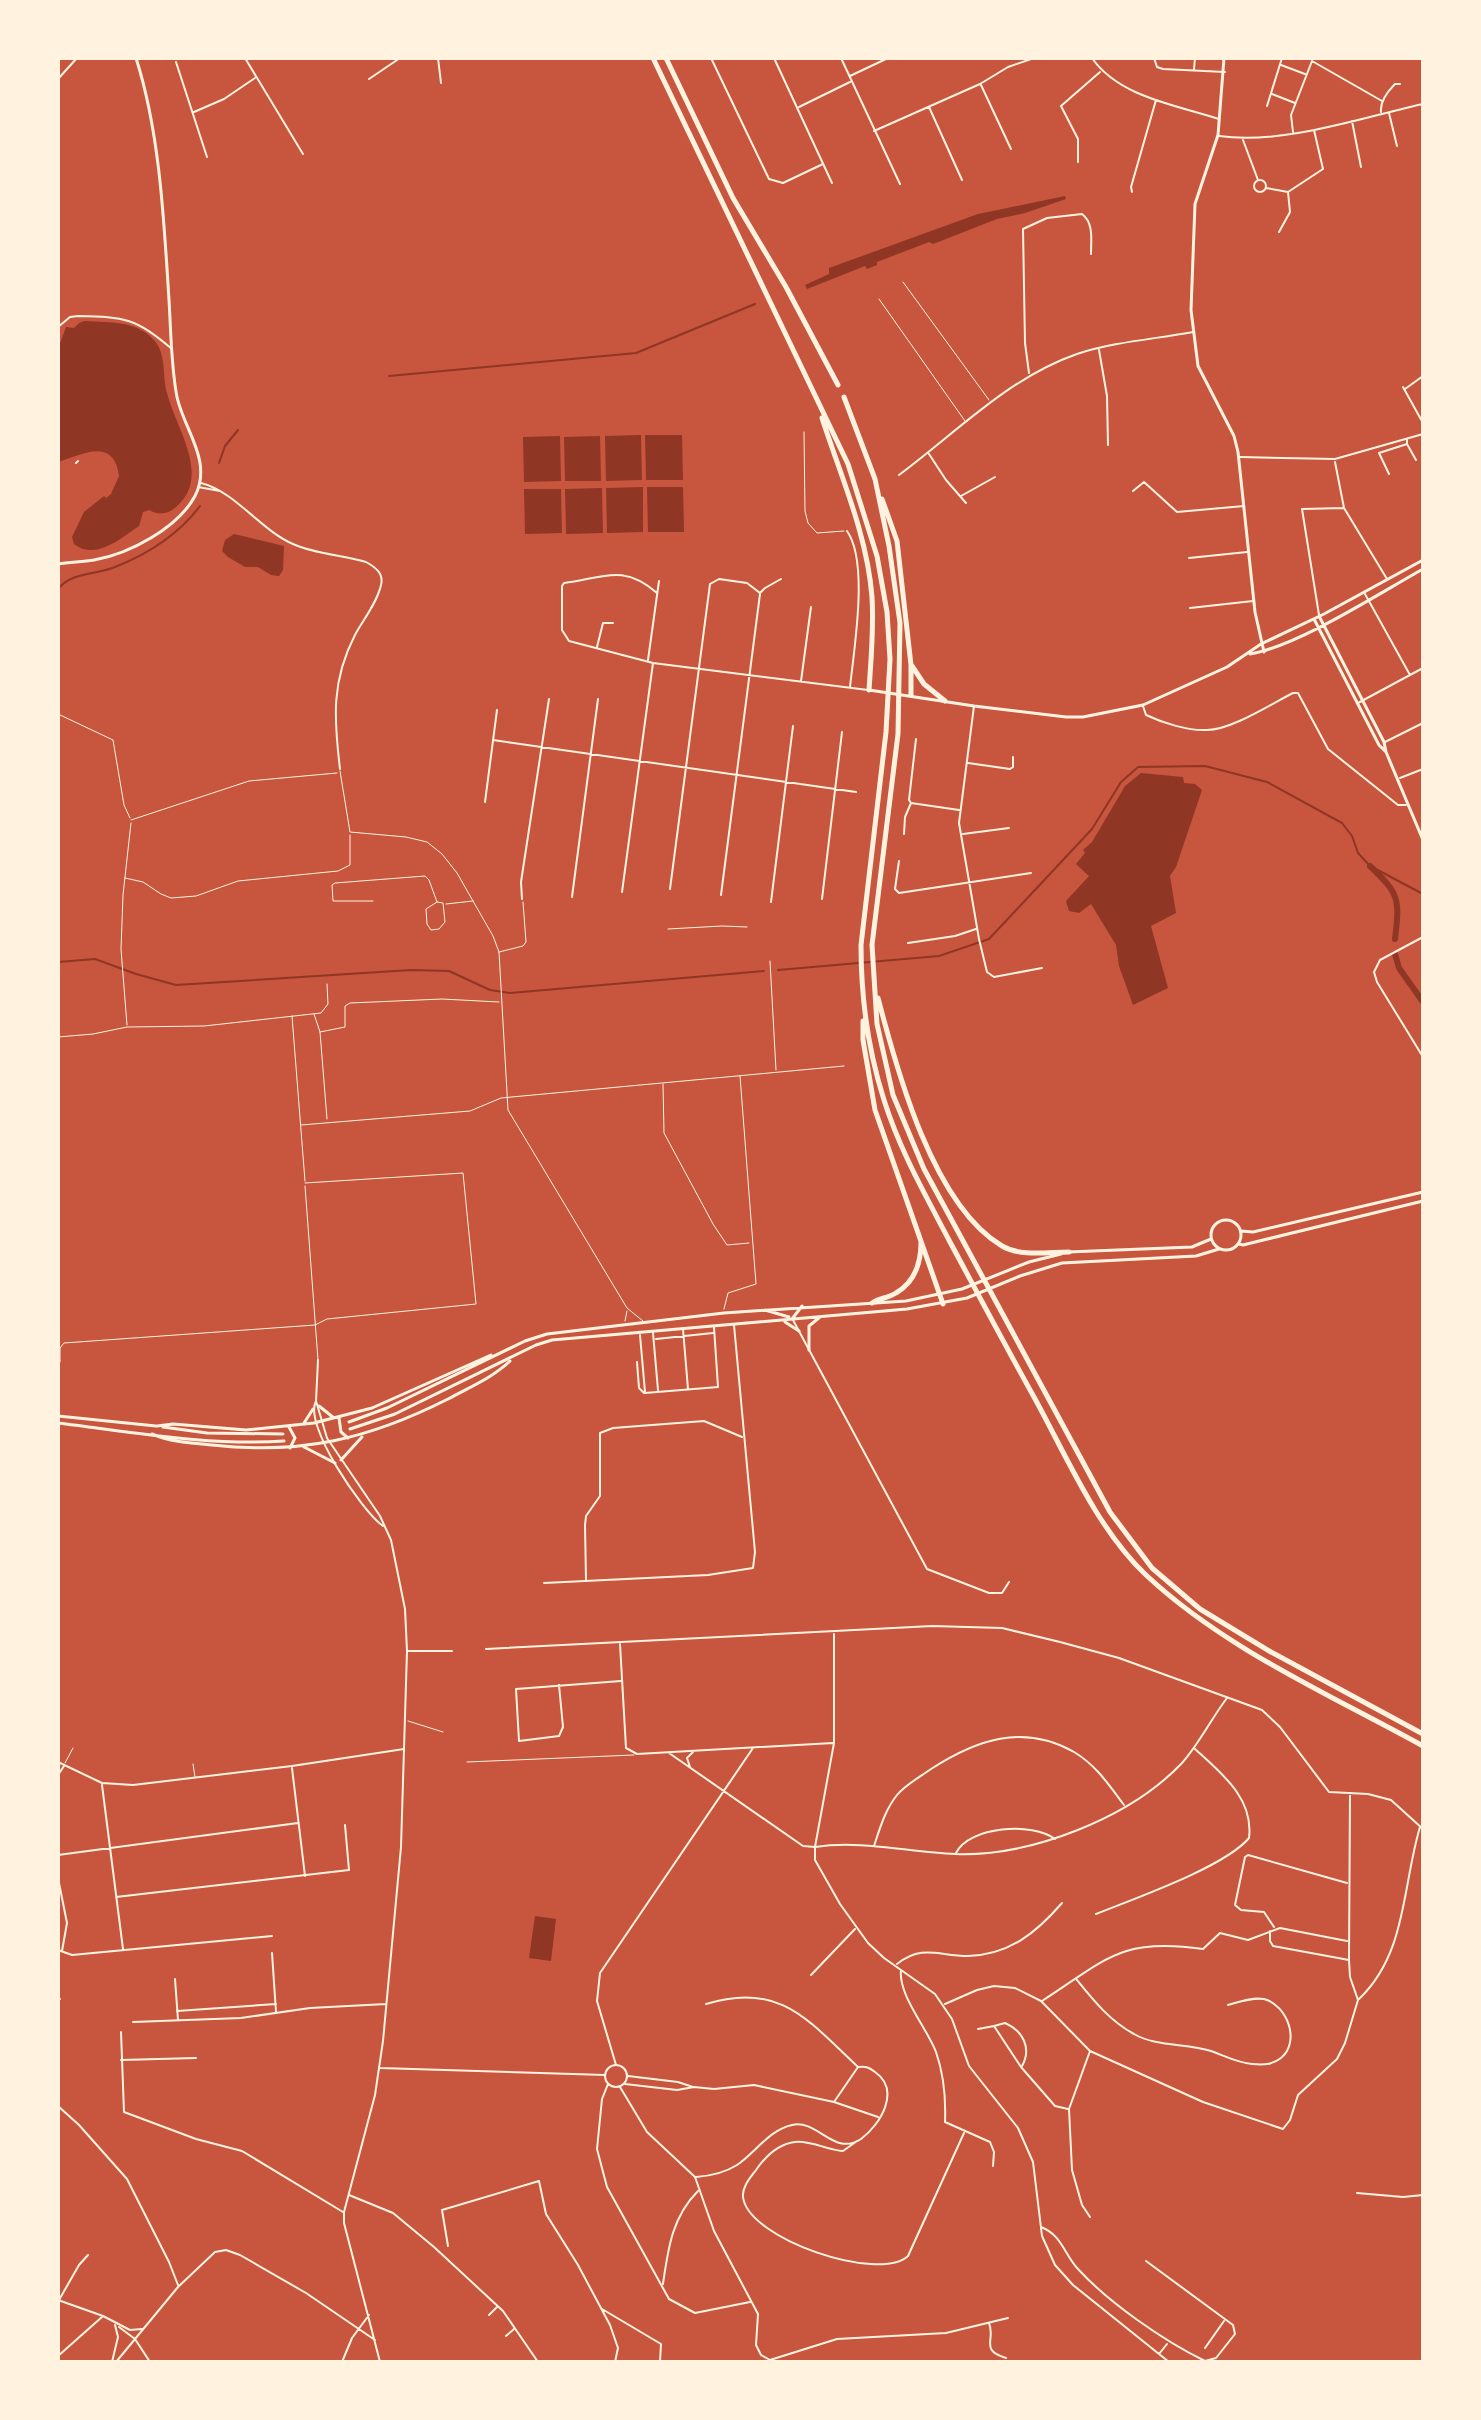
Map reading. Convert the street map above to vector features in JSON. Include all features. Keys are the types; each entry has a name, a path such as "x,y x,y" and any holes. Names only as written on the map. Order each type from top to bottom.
{"highway":[{"path":"653,58 848,464 877,556 887,612 890,659 886,732 861,945 863,1040 875,1110 943,1304"},
{"path":"666,58 733,198 786,287 838,385"},
{"path":"844,397 897,541 911,665 911,695"},
{"path":"817,402 844,476 867,562 872,598 869,690"},
{"path":"875,479 900,623 901,663 898,734 872,945 874,985 881,1052 893,1095 924,1169 1110,1512 1152,1568 1200,1609 1271,1652 1423,1734"},
{"path":"911,665 924,684 945,701"},
{"path":"874,985 890,1045 921,1134 955,1197 969,1216 1001,1245 1023,1253 1069,1252"},
{"path":"864,1008 883,1097 909,1164 1102,1520 1144,1573 1195,1618 1266,1661 1423,1746"},
{"path":"872,1303 899,1292 912,1280 919,1264 921,1235"}],"main road":[{"path":"58,564 103,558 149,538 181,515 199,485 201,471 197,448 177,397 152,126 136,58"},
{"path":"1224,58 1218,135 1195,204 1191,295 1193,332 1198,366 1234,436 1239,457 1254,601 1264,652"},
{"path":"869,690 1066,717 1096,715 1143,705 1250,654 1261,644 1421,561"},
{"path":"1250,654 1264,652 1318,627 1423,569"},
{"path":"1319,616 1364,700 1382,744"},
{"path":"1314,619 1386,752 1423,840"},
{"path":"1241,1231 1253,1232 1423,1192"},
{"path":"1239,1244 1423,1201"},
{"path":"350,1429 395,1414 552,1340 943,1304 1062,1263 1196,1256 1219,1249 1232,1250 1239,1244 1241,1231 1235,1223 1222,1220 1213,1227 1211,1239 1219,1249"},
{"path":"349,1422 387,1408 525,1341 547,1334 623,1323 803,1306 872,1303 940,1294 962,1289 1029,1262 1069,1252 1192,1247 1211,1239"},
{"path":"792,1319 803,1306"},
{"path":"762,1310 792,1319"},
{"path":"809,1350 809,1326 823,1315"},
{"path":"781,1320 799,1331"},
{"path":"157,1426 173,1424 246,1430 320,1422 372,1408 485,1356 496,1355"},
{"path":"152,1434 167,1440 249,1450 331,1443 409,1419 483,1381 513,1358"},
{"path":"317,1403 337,1418 341,1432 348,1438"},
{"path":"301,1425 313,1409"},
{"path":"58,1416 207,1433 283,1434"},
{"path":"58,1423 257,1443 284,1441"},
{"path":"289,1427 295,1438 289,1448"},
{"path":"341,1460 365,1435"},
{"path":"304,1447 335,1463"}],"street":[{"path":"58,79 77,58"},
{"path":"245,58 303,154"},
{"path":"369,79 400,58"},
{"path":"438,58 441,83"},
{"path":"711,58 769,179 783,183 823,164"},
{"path":"774,58 832,183"},
{"path":"841,58 900,184"},
{"path":"849,76 888,58"},
{"path":"874,131 980,84 1008,67 1034,58"},
{"path":"1092,58 1101,71 1127,88 1220,119"},
{"path":"1154,58 1157,67 1163,69 1225,72"},
{"path":"1194,70 1195,58"},
{"path":"1267,106 1282,58"},
{"path":"1293,132 1291,115 1310,62 1314,61 1382,101"},
{"path":"176,62 207,157"},
{"path":"1280,65 1306,74"},
{"path":"1078,162 1078,139 1061,106 1101,71"},
{"path":"192,113 224,99 256,78"},
{"path":"797,108 852,81"},
{"path":"980,84 1011,149"},
{"path":"1381,113 1382,101 1395,84 1400,84"},
{"path":"1271,93 1295,103"},
{"path":"1132,192 1156,99"},
{"path":"1218,135 1242,139 1314,129 1423,104"},
{"path":"929,106 962,180"},
{"path":"1388,112 1397,146"},
{"path":"1351,120 1361,167"},
{"path":"1266,188 1288,192 1323,169 1314,129"},
{"path":"1242,139 1258,180 1263,181 1266,188"},
{"path":"1258,180 1254,185 1256,191 1262,192 1266,188"},
{"path":"1279,232 1290,212 1288,192"},
{"path":"1029,375 1025,343 1023,229 1047,218 1082,214 1088,218 1090,225 1091,254"},
{"path":"58,327 74,316 121,318 148,329 173,350"},
{"path":"899,475 965,421 1029,375 1062,360 1099,349 1193,332"},
{"path":"1099,349 1107,396 1108,445"},
{"path":"1423,376 1404,388 1423,423"},
{"path":"1239,457 1335,459 1423,434"},
{"path":"1407,438 1416,460"},
{"path":"1389,474 1379,453 1407,444"},
{"path":"928,453 966,503"},
{"path":"1335,459 1344,508 1387,580"},
{"path":"960,496 995,477"},
{"path":"1133,491 1144,482 1177,512 1244,506"},
{"path":"199,485 221,491 293,545 366,562 376,568 381,576 382,583 377,595 353,638 338,676 334,701 340,771"},
{"path":"1319,616 1302,509 1344,508"},
{"path":"847,531 854,541 858,621 850,688"},
{"path":"1189,558 1248,552"},
{"path":"1421,561 1423,569"},
{"path":"657,593 636,577 598,575 564,583 562,630 569,641 653,663 869,690"},
{"path":"670,889 710,584 719,579 747,583 760,593"},
{"path":"721,895 760,593 781,579"},
{"path":"648,661 659,581"},
{"path":"1364,593 1410,675"},
{"path":"1190,608 1254,601"},
{"path":"801,683 811,607"},
{"path":"597,648 603,623 613,623"},
{"path":"622,892 653,663"},
{"path":"1358,703 1423,668"},
{"path":"1143,705 1146,715 1157,720 1207,730 1222,728 1298,693 1328,749 1398,805 1403,807 1409,804"},
{"path":"522,899 521,882 549,699"},
{"path":"572,897 598,699"},
{"path":"974,706 960,810 961,835 987,972 994,977 1042,968"},
{"path":"485,802 497,710"},
{"path":"1382,744 1423,723"},
{"path":"771,902 793,726"},
{"path":"822,899 842,732"},
{"path":"904,834 905,817 911,803 916,739"},
{"path":"493,740 856,792"},
{"path":"967,763 1010,769 1013,767 1013,757"},
{"path":"1398,778 1423,769"},
{"path":"911,803 960,810"},
{"path":"961,835 1009,828"},
{"path":"899,861 896,892 1031,873"},
{"path":"908,943 955,936 977,929"},
{"path":"1423,937 1380,960 1374,972 1423,1057"},
{"path":"792,1319 927,1569 989,1593 1002,1593 1009,1582"},
{"path":"544,1583 708,1575 753,1568 755,1552 734,1324"},
{"path":"637,1362 639,1388 645,1393 718,1387 714,1325"},
{"path":"683,1328 688,1389"},
{"path":"653,1330 658,1392"},
{"path":"640,1331 645,1393"},
{"path":"653,1339 714,1333"},
{"path":"318,1360 320,1422 393,1546 405,1609 407,1651 401,1847 380,2068 344,2212 344,2223 380,2362"},
{"path":"317,1403 313,1409 314,1423 324,1444 375,1520 384,1527"},
{"path":"587,1581 585,1525 586,1516 600,1496 600,1433 613,1428 704,1421 743,1437"},
{"path":"486,1649 951,1625 1002,1628 1119,1658 1262,1710 1272,1718 1329,1792 1391,1800 1422,1827 1392,1948 1376,1982 1358,2000 1337,2059 1298,2095 1290,2120 1283,2129 1203,2102 1090,2051 1041,2001 1015,1988 994,1986 977,1990 944,2005"},
{"path":"834,1632 834,1743 815,1860 856,1928 884,1958 922,1982 944,2005 969,2066 1006,2111 1027,2144 1033,2162 1040,2227 1049,2256 1064,2275 1169,2362"},
{"path":"619,1642 626,1748 637,1754 834,1743"},
{"path":"407,1651 452,1651"},
{"path":"559,1685 563,1727 559,1736 519,1741 516,1689 559,1685 622,1680"},
{"path":"669,1753 803,1846 840,1844 956,1854 999,1851 1069,1836 1165,1778 1193,1747 1227,1697"},
{"path":"873,1847 885,1815 898,1793 951,1756 980,1743 1013,1735 1073,1751 1100,1771 1124,1805"},
{"path":"1096,1914 1202,1869 1243,1846 1249,1838 1249,1814 1233,1786 1225,1774 1217,1771 1193,1747"},
{"path":"616,2065 597,2001 600,1973 753,1748"},
{"path":"58,1762 102,1783 133,1785 405,1749"},
{"path":"690,1767 687,1758 694,1751"},
{"path":"58,1775 64,1766"},
{"path":"292,1766 305,1876"},
{"path":"102,1783 123,1950"},
{"path":"1350,1793 1348,1941 1350,1977 1358,2000"},
{"path":"58,1855 298,1823"},
{"path":"116,1897 349,1870 345,1825"},
{"path":"956,1854 960,1845 969,1839 1010,1829 1039,1830 1056,1840"},
{"path":"1275,1928 1269,1915 1264,1912 1241,1910 1235,1905 1245,1857 1248,1855 1348,1883"},
{"path":"58,1878 67,1923 60,1951 72,1955 272,1936"},
{"path":"896,1965 917,1952 969,1956 1007,1948 1039,1929 1062,1903"},
{"path":"811,1975 856,1928"},
{"path":"1041,2001 1077,1980 1106,1957 1125,1950 1170,1945 1203,1949 1220,1933 1248,1940 1275,1928 1348,1941"},
{"path":"1270,1930 1273,1946 1349,1960"},
{"path":"272,1953 277,2013"},
{"path":"901,1969 901,1984 939,2063 946,2097 945,2122 990,2142 994,2152 993,2166"},
{"path":"175,1979 178,2020"},
{"path":"1077,1980 1105,2014 1138,2037 1195,2047 1249,2064 1271,2064 1284,2056 1290,2044 1291,2029 1277,2008 1267,2000 1259,1999 1228,2005"},
{"path":"706,2004 730,1996 757,1997 792,2008 858,2067 870,2069 886,2085 888,2094 879,2117 843,2151 799,2142 776,2149 760,2164 744,2187 743,2200 775,2235 809,2249 861,2264 889,2266 903,2261 920,2232 964,2133"},
{"path":"177,2011 276,2004"},
{"path":"133,2022 241,2018 310,2008 386,2004"},
{"path":"978,2029 1005,2023 1020,2033 1027,2057 1021,2067"},
{"path":"994,2026 1021,2067 1055,2106 1069,2109"},
{"path":"121,2032 124,2112 196,2139 242,2151 344,2212"},
{"path":"1090,2051 1069,2109 1072,2170 1082,2205 1090,2217"},
{"path":"121,2060 196,2058"},
{"path":"625,2084 628,2076 623,2067 616,2065 608,2069 597,2149 607,2187 669,2299 695,2313 752,2302"},
{"path":"834,2102 858,2067"},
{"path":"380,2068 605,2075"},
{"path":"628,2076 714,2089 754,2085 834,2102 879,2117"},
{"path":"608,2084 677,2090 694,2087"},
{"path":"620,2087 647,2132 695,2177 714,2231 758,2314 756,2345 761,2355 770,2360 837,2339 946,2333 1008,2318"},
{"path":"58,2106 127,2179 169,2262 178,2287"},
{"path":"695,2177 734,2167 773,2134 792,2125 803,2125 838,2143 857,2141"},
{"path":"448,2246 442,2210 539,2181 546,2214 569,2249 618,2348 615,2362"},
{"path":"663,2284 670,2238 679,2215 699,2190"},
{"path":"1357,2193 1403,2197 1423,2195"},
{"path":"348,2195 393,2213 434,2247 498,2306 538,2362"},
{"path":"1040,2227 1057,2236 1077,2268 1088,2278 1169,2342 1205,2361 1211,2361 1235,2334 1233,2325 1146,2261"},
{"path":"114,2362 178,2287 215,2252 226,2250 240,2255 375,2340"},
{"path":"88,2255 58,2300 103,2316 135,2339 150,2362"},
{"path":"489,2315 498,2306"},
{"path":"601,2309 661,2344 660,2362"},
{"path":"342,2362 369,2314"},
{"path":"58,2356 103,2316"},
{"path":"1205,2348 1225,2320"},
{"path":"989,2322 991,2349 996,2355 1006,2358"},
{"path":"114,2324 134,2331 144,2328"},
{"path":"114,2324 118,2337 114,2362"},
{"path":"506,2336 515,2328"},
{"path":"1158,2355 1169,2342"}],"lane":[{"path":"903,282 990,402"},
{"path":"879,299 965,421"},
{"path":"804,432 805,511 808,523 817,533 847,531"},
{"path":"58,714 113,740 124,805 131,820 122,962 127,1027"},
{"path":"125,878 143,882 171,898 196,896 238,881 338,871 350,865 350,832 340,771 249,781 131,820"},
{"path":"350,832 427,842 445,857 473,901 499,952 508,1110 627,1308 636,1318 646,1322"},
{"path":"373,901 333,901 332,885 425,876 437,902"},
{"path":"499,952 523,946 526,942 522,899"},
{"path":"443,903 445,922 439,929 431,930 427,924 426,909 437,902 473,901"},
{"path":"668,929 747,927"},
{"path":"770,961 776,1071"},
{"path":"58,1037 127,1027 204,1026 321,1013 327,1008 327,984"},
{"path":"320,1032 345,1027 345,1006 350,1003 442,999 502,1002"},
{"path":"314,1014 320,1032 327,1122"},
{"path":"292,1016 318,1360"},
{"path":"301,1125 470,1111 507,1098 844,1066"},
{"path":"724,1313 728,1293 756,1284 740,1074"},
{"path":"663,1082 664,1133 713,1224 727,1245 752,1243"},
{"path":"60,1362 60,1348 64,1343 315,1325 327,1319 476,1304 463,1173 305,1183"},
{"path":"623,1323 627,1308"},
{"path":"405,1721 443,1732"},
{"path":"64,1766 73,1748"},
{"path":"467,1762 637,1754"},
{"path":"193,1764 195,1778"}],"shaded area":[{"path":"1065,196 1066,199 1025,213 997,219 933,244 929,242 877,262 877,265 867,269 865,266 807,289 805,285 829,274 829,268 978,214"},
{"path":"85,321 131,326 154,340 161,352 167,393 191,467 191,481 186,495 176,507 169,512 143,512 139,526 108,546 91,550 74,544 72,537 84,512 111,494 119,476 116,464 111,456 95,451 58,462 58,349 66,327 74,328"},
{"path":"641,435 642,480 606,481 605,436"},
{"path":"645,435 682,435 683,480 646,480"},
{"path":"560,436 561,481 524,482 523,437"},
{"path":"600,436 601,481 565,481 564,437"},
{"path":"643,487 643,532 607,533 606,488"},
{"path":"647,487 683,487 684,532 648,532"},
{"path":"602,488 603,533 566,534 565,489"},
{"path":"524,489 561,489 562,533 525,534"},
{"path":"234,534 284,546 283,570 279,576 258,567 245,567 228,557 222,551 225,540"},
{"path":"1141,773 1183,777 1184,783 1195,784 1202,790 1176,867 1170,876 1176,913 1151,926 1168,988 1133,1005 1119,966 1116,945 1091,904 1079,913 1069,911 1066,901 1089,876 1076,864 1085,853 1083,850 1092,842 1125,786"},
{"path":"535,1916 556,1919 551,1961 529,1958"}],"waterway":[{"path":"389,376 636,353 755,304"},
{"path":"219,463 225,446 238,430"},
{"path":"58,589 70,580 108,570 151,549 173,534 200,506"},
{"path":"778,970 939,956 989,939 1092,829 1121,782 1138,767 1205,766 1267,782 1342,823 1352,836 1358,853 1370,866 1423,894"},
{"path":"1370,866 1387,883 1395,898 1395,939"},
{"path":"1395,954 1399,968 1423,1002"},
{"path":"58,962 95,959 176,985 411,970 449,971 490,990 510,993 764,971"}]}
